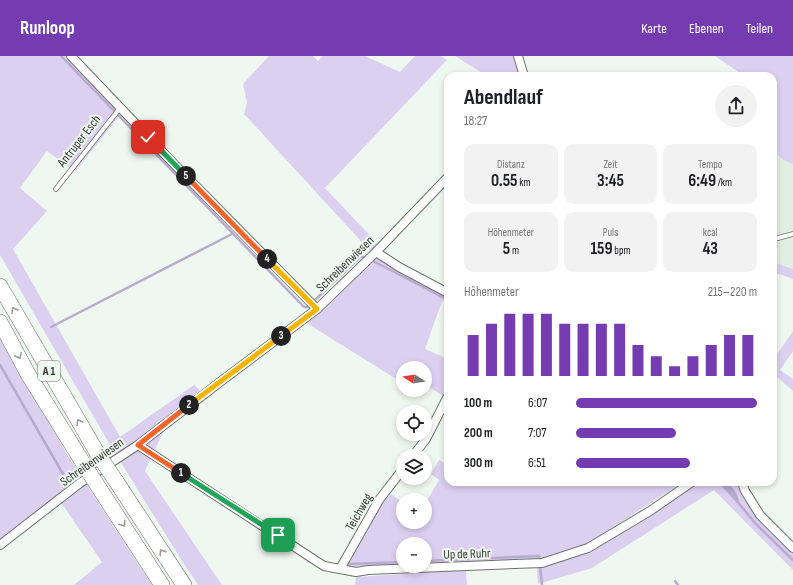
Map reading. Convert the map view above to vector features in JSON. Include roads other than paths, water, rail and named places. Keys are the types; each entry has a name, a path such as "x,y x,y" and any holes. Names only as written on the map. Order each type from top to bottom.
{"highway":[{"name":"A 1","path":"0,286 99,456 184,585"},
{"name":"A 1","path":"0,322 28,374 85,466 162,585"}],"street":[{"path":"70,56 317,309"},
{"path":"518,56 523,72"},
{"name":"Schreibenwiesen","path":"0,545 80,483 138,445 317,309 376,252 444,181"},
{"path":"376,252 399,267 444,291"},
{"path":"418,449 426,439 444,404"},
{"name":"Up de Ruhr","path":"138,445 324,566 356,572 542,563 588,548 650,511 686,486"},
{"name":"Teichweg","path":"340,569 379,500 396,478"},
{"path":"743,486 760,515 793,548"}],"lane":[{"name":"Antruper Esch","path":"56,189 120,108"},
{"path":"777,238 793,234"}],"waterway":[{"path":"61,56 304,307 307,307"},
{"path":"51,327 232,234"},
{"path":"315,300 359,258 365,257"},
{"path":"373,261 444,298"},
{"path":"0,365 63,474"},
{"path":"736,500 756,524 793,560"},
{"path":"432,561 539,556 540,559"},
{"path":"348,564 396,562"},
{"path":"540,566 542,585"},
{"path":"675,581 678,585"}]}
